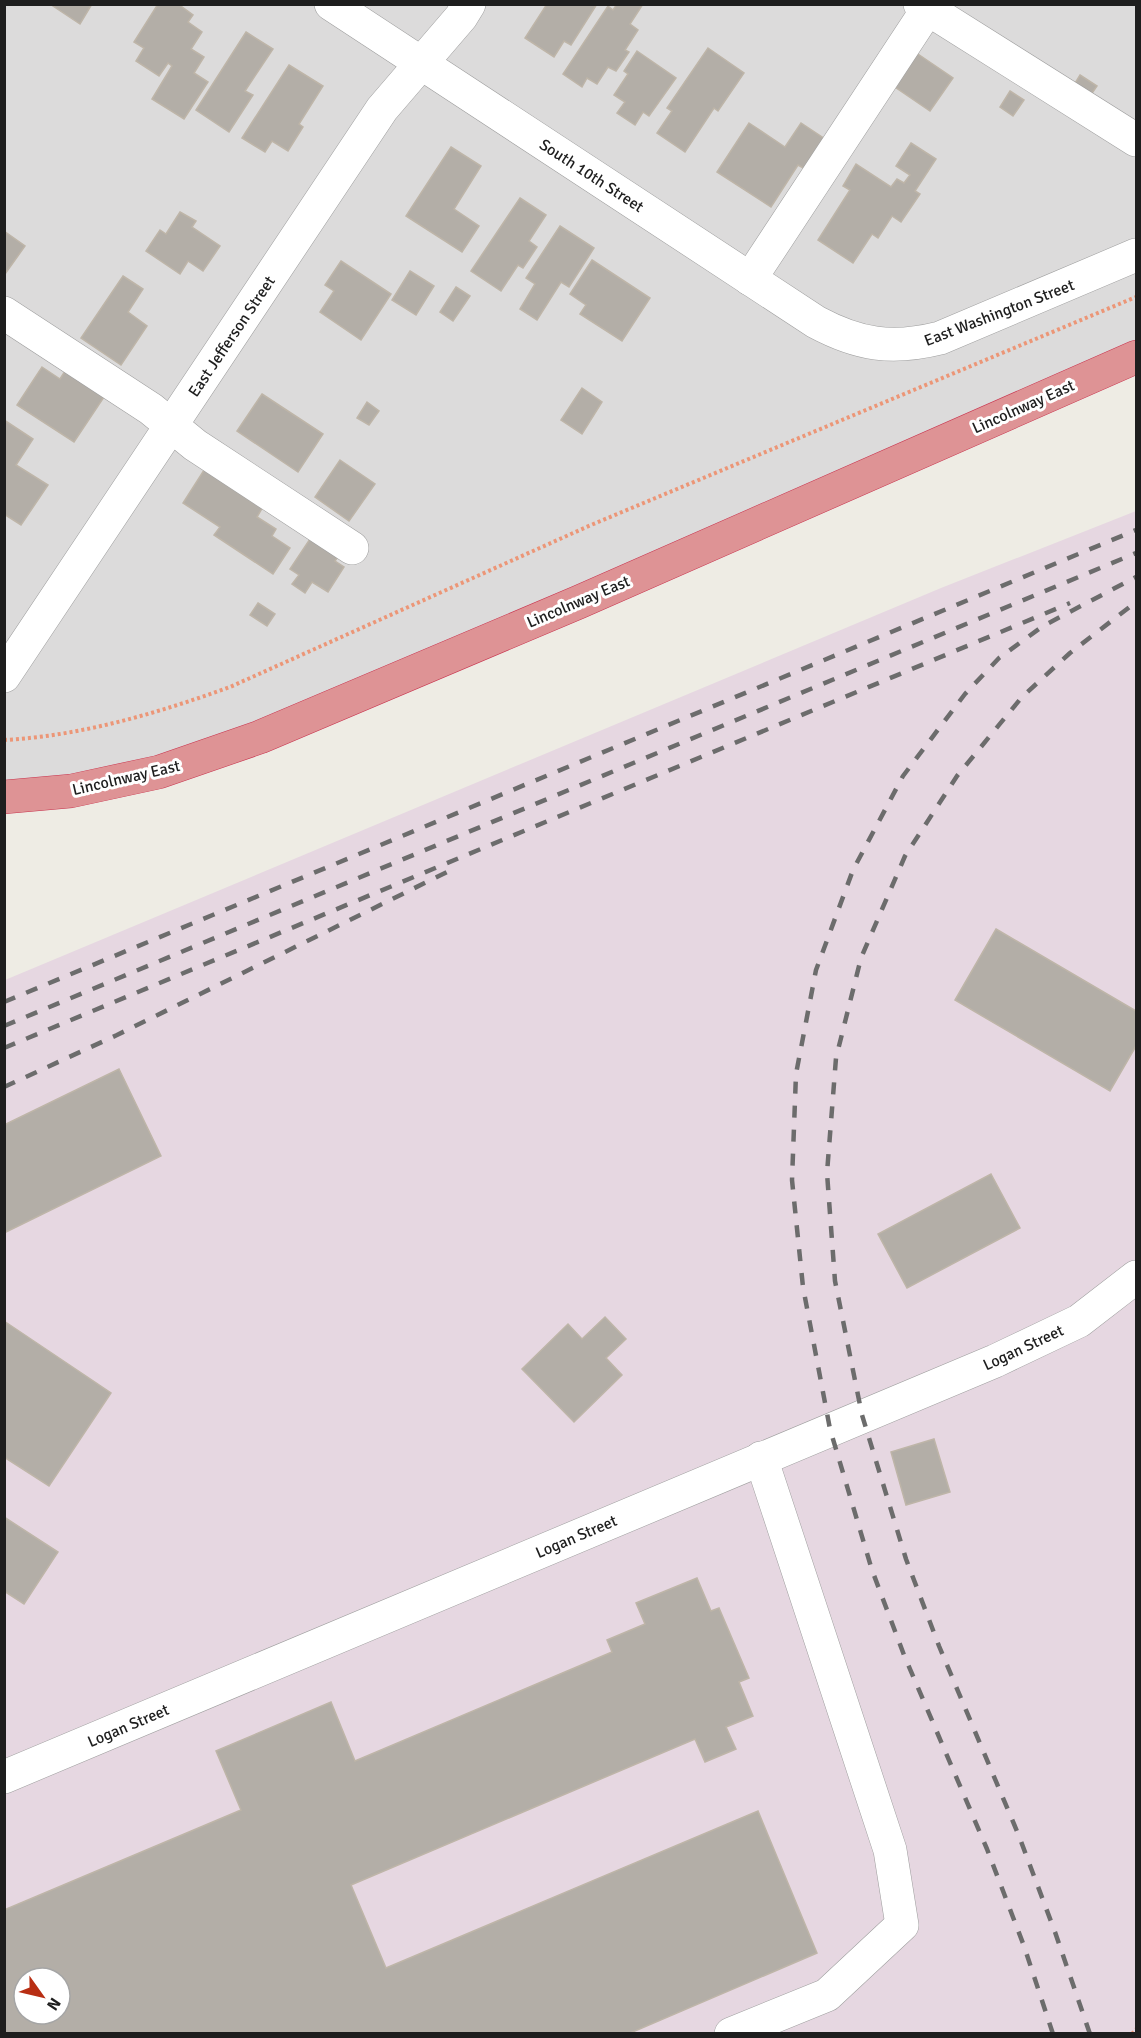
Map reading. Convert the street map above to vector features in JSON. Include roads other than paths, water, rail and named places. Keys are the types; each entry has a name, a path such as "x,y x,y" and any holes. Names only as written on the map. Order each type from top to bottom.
{"highway":[{"name":"Lincolnway East","path":"4,797 71,791 159,772 260,737 579,602 1137,357"}],"street":[{"name":"South 10th Street","path":"331,4 816,322 857,339"},
{"name":"East Jefferson Street","path":"4,676 382,109 470,4"},
{"path":"750,279 926,6 1137,140"},
{"name":"East Washington Street","path":"857,339 872,344 905,345 940,338 1137,255"},
{"path":"4,313 150,409 195,445 352,548"},
{"name":"Logan Street","path":"4,1777 995,1361 1079,1321 1137,1277"},
{"path":"730,2034 827,1995 902,1925 890,1850 761,1458"}],"railway":[{"path":"4,1002 1136,530"},
{"path":"4,1026 1136,553"},
{"path":"1053,2034 1024,1946 987,1849 904,1655 872,1570 830,1429 803,1287 792,1180 796,1074 816,970 853,870 903,776 965,694 999,658 1043,626 1136,577"},
{"path":"1090,2034 1019,1836 939,1646 906,1559 862,1415 835,1281 827,1173 836,1058 861,958 905,856 957,776 1022,697 1070,653 1136,602"},
{"path":"4,1048 1070,603"},
{"path":"4,1087 117,1035 449,871"}]}
